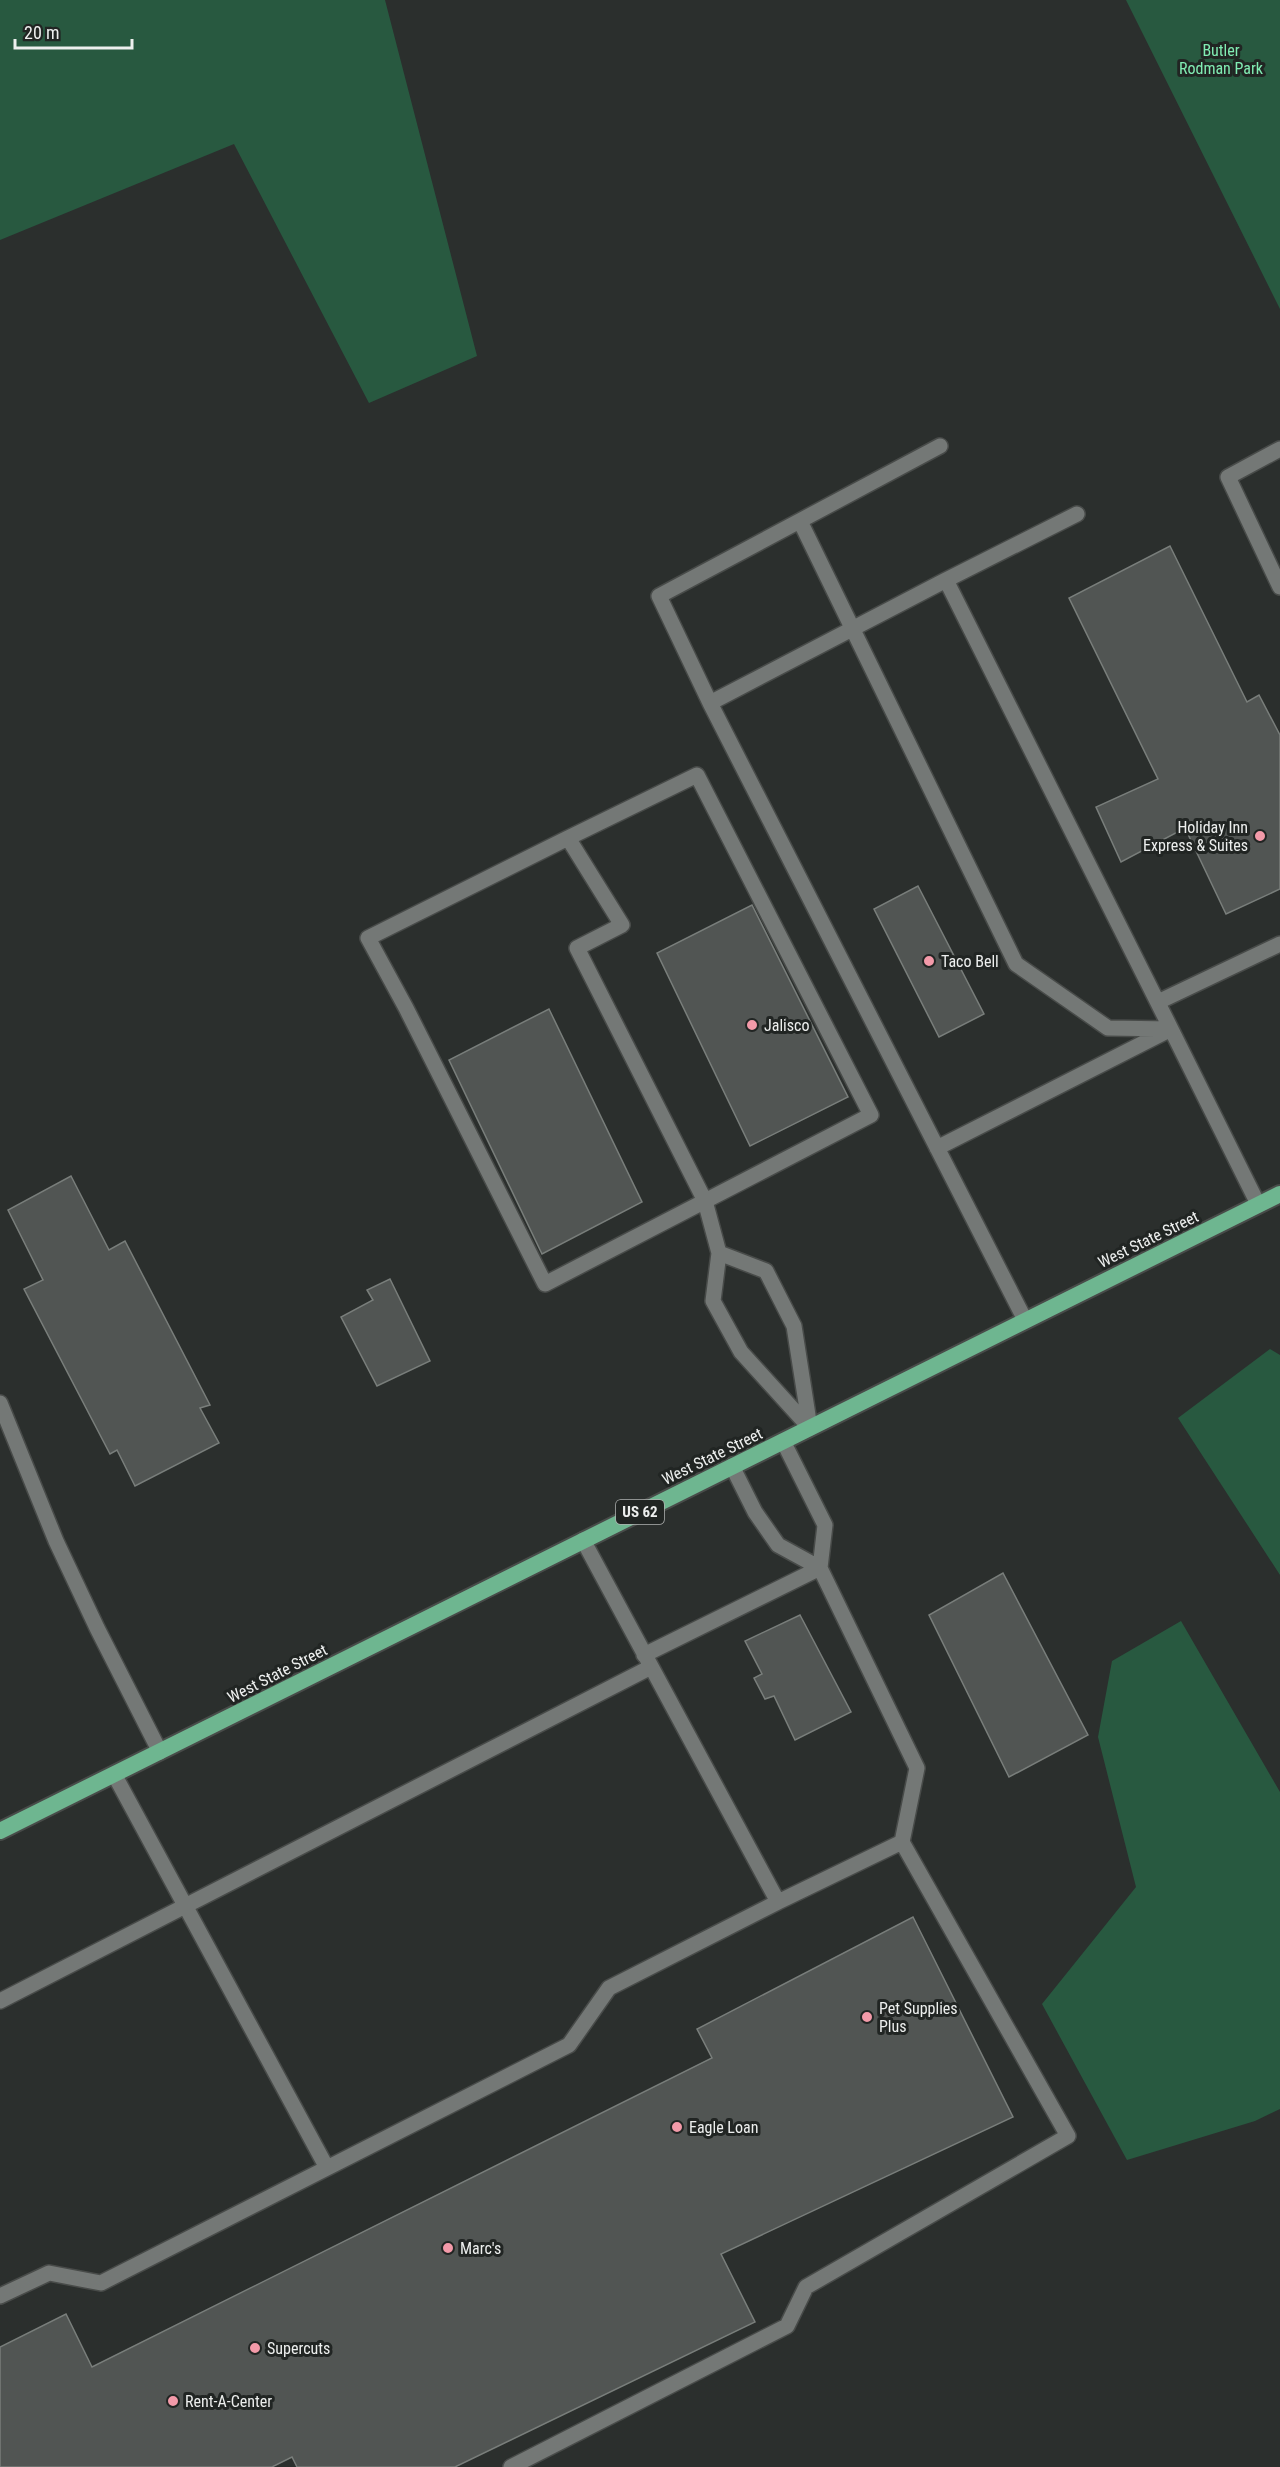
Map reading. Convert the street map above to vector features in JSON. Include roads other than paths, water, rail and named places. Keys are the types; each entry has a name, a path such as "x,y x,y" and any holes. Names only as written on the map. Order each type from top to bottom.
{"highway":[{"name":"West State Street","path":"0,1831 1280,1194"}],"lane":[{"path":"940,446 659,596 710,703 1025,1320"},
{"path":"1280,449 1228,477 1280,587"},
{"path":"710,703 1077,514"},
{"path":"800,521 1016,964 1108,1028 1172,1029"},
{"path":"946,580 1258,1204"},
{"path":"697,776 871,1115 545,1284 406,1008 368,938 568,838 697,776"},
{"path":"568,838 622,925 577,948 705,1201 719,1253 713,1301 741,1352 810,1428"},
{"path":"1158,1002 1280,944"},
{"path":"937,1148 1172,1029"},
{"path":"719,1253 766,1271 794,1326 810,1428"},
{"path":"0,1403 56,1541 160,1752"},
{"path":"511,2467 787,2326 806,2287 1068,2136 902,1842 917,1768 820,1568 825,1525 783,1441"},
{"path":"732,1466 755,1512 777,1545 820,1568"},
{"path":"583,1540 778,1902"},
{"path":"0,2001 186,1906 820,1568"},
{"path":"114,1774 327,2168"},
{"path":"0,2296 49,2273 101,2283 569,2045 609,1988 902,1842"}],"place":[{"name":"Holiday Inn Express & Suites","path":"1260,836"},
{"name":"Taco Bell","path":"929,961"},
{"name":"Jalisco","path":"752,1025"},
{"name":"Pet Supplies Plus","path":"867,2017"},
{"name":"Eagle Loan","path":"677,2127"},
{"name":"Marc's","path":"448,2248"},
{"name":"Supercuts","path":"255,2348"},
{"name":"Rent-A-Center","path":"173,2401"}],"park label":[{"name":"Butler Rodman Park","path":"1221,59"}]}
